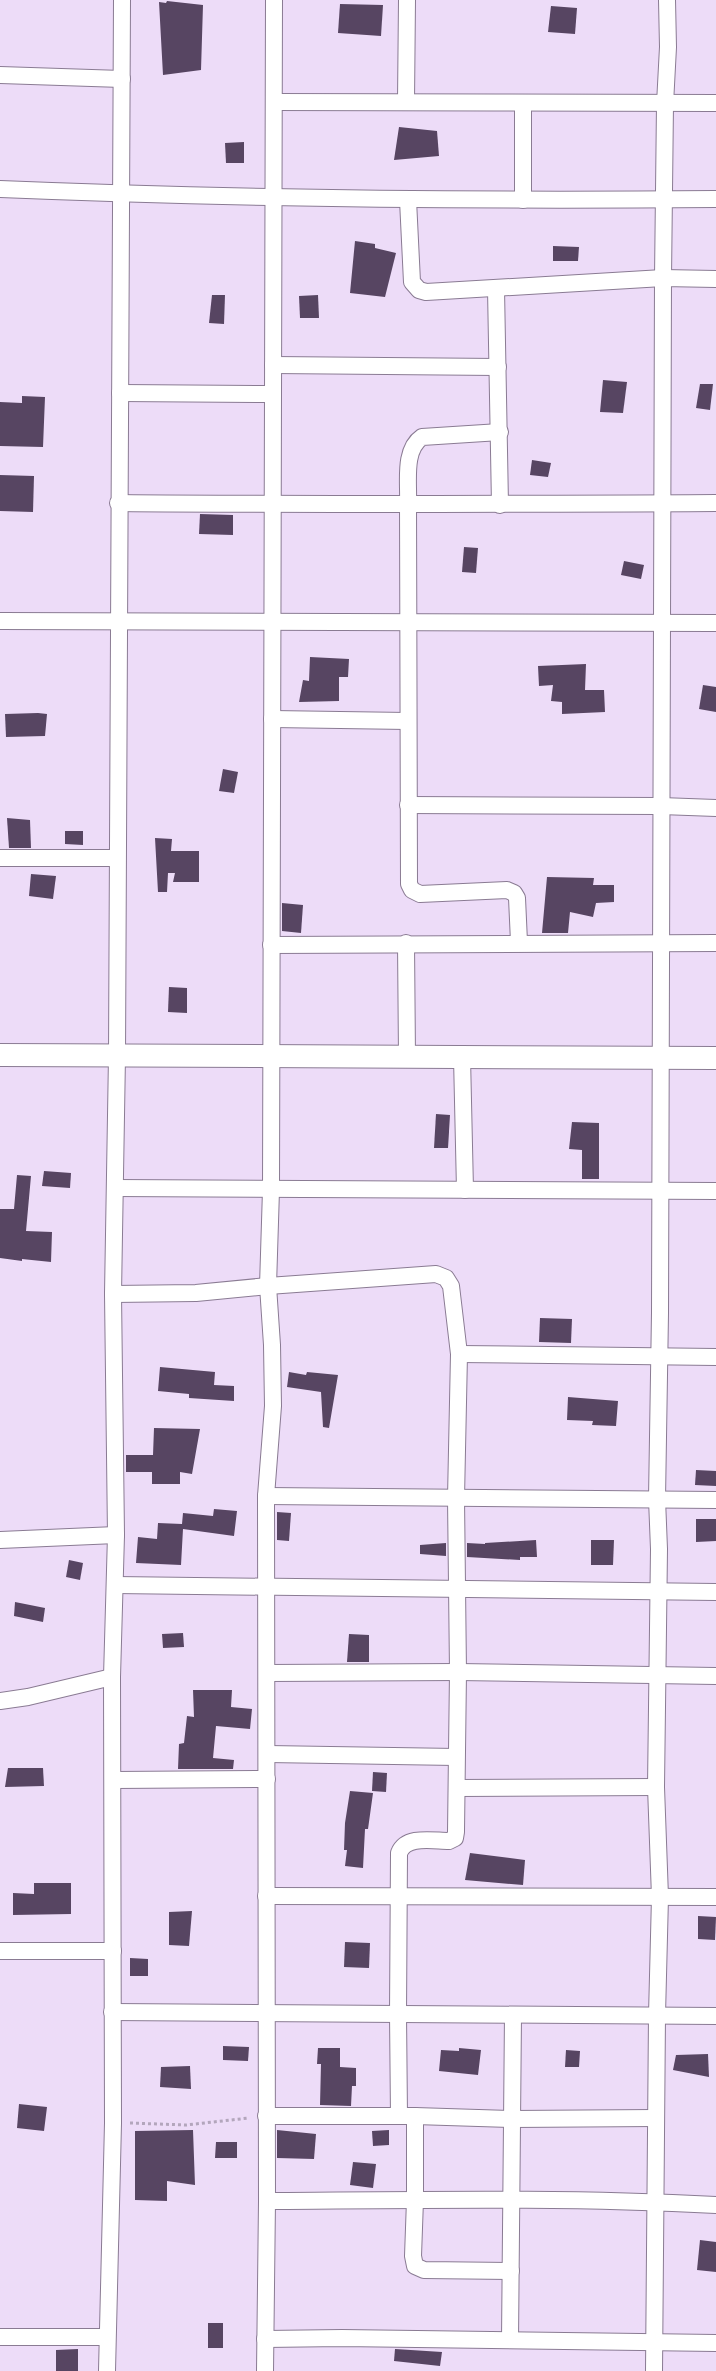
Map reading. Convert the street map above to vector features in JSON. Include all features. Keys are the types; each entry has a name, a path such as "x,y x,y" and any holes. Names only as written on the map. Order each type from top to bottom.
{"street":[{"path":"106,2371 114,2123 112,1677 116,1535 113,1294 117,1056 122,0"},
{"path":"265,2371 268,1754 266,1496 273,1406 268,1286 271,1190 274,0"},
{"path":"406,101 407,0"},
{"path":"654,2371 660,1897 656,1787 659,1591 657,1499 660,1357 663,278 665,104 669,47 667,0"},
{"path":"0,75 122,79"},
{"path":"274,102 716,103"},
{"path":"523,104 523,200"},
{"path":"0,189 273,198 716,200"},
{"path":"408,200 412,282 419,290 426,292 663,278 716,279"},
{"path":"496,289 500,505"},
{"path":"273,365 498,367"},
{"path":"120,393 273,394"},
{"path":"500,432 422,437 414,442 410,452 408,503 409,884 412,890 420,894 507,890 514,893 517,898 519,942"},
{"path":"118,503 272,505 716,503"},
{"path":"0,621 716,623"},
{"path":"272,719 408,721"},
{"path":"408,805 716,808"},
{"path":"0,858 117,858"},
{"path":"271,945 519,942 716,943"},
{"path":"406,943 407,1057"},
{"path":"0,1055 716,1058"},
{"path":"462,1057 465,1190"},
{"path":"115,1188 716,1191"},
{"path":"113,1294 196,1293 436,1274 446,1278 451,1286 459,1354 456,1498 458,1672 455,1838 449,1841 409,1841 402,1846 399,1853 398,2014 415,2200 413,2256 415,2266 419,2269 511,2271"},
{"path":"459,1354 716,1357"},
{"path":"266,1496 716,1500"},
{"path":"0,1540 116,1535"},
{"path":"115,1585 716,1592"},
{"path":"268,1673 458,1672 716,1676"},
{"path":"0,1701 28,1697 112,1677"},
{"path":"268,1754 456,1757"},
{"path":"114,1780 267,1779"},
{"path":"457,1788 656,1787"},
{"path":"266,1896 716,1897"},
{"path":"0,1951 113,1951"},
{"path":"112,2012 716,2016"},
{"path":"510,2340 513,2014"},
{"path":"266,2116 656,2118"},
{"path":"267,2201 512,2200 716,2205"},
{"path":"0,2337 107,2337"},
{"path":"265,2339 716,2343"}],"path":[{"path":"114,2123 186,2125 266,2116"}],"building":[{"path":"167,1 203,5 201,70 163,75 159,2 166,3"},
{"path":"340,4 383,5 381,36 338,33"},
{"path":"551,6 577,8 575,34 548,32"},
{"path":"399,127 437,131 439,156 394,160"},
{"path":"244,142 244,163 226,163 225,143"},
{"path":"355,241 375,244 375,248 396,253 385,297 350,293"},
{"path":"553,246 579,247 578,261 553,261"},
{"path":"212,295 225,295 224,324 209,323"},
{"path":"318,295 319,318 300,318 299,296"},
{"path":"603,380 627,382 623,413 600,412"},
{"path":"700,384 713,384 710,410 696,408"},
{"path":"22,396 45,397 43,447 0,446 0,402 22,403"},
{"path":"532,460 551,463 548,477 530,475"},
{"path":"0,475 34,476 33,512 0,511"},
{"path":"200,514 233,515 233,535 199,534"},
{"path":"464,547 478,548 476,573 462,572"},
{"path":"624,561 644,565 641,579 621,575"},
{"path":"310,657 349,659 348,677 339,677 339,701 299,702 303,680 309,681"},
{"path":"586,664 585,690 604,690 605,712 562,714 562,702 551,701 553,685 539,686 538,666"},
{"path":"703,685 716,687 716,712 699,709"},
{"path":"5,714 47,714 45,736 6,737"},
{"path":"223,769 238,772 234,793 219,791"},
{"path":"7,818 30,820 31,848 9,848"},
{"path":"65,831 83,831 83,845 65,844"},
{"path":"155,838 172,839 171,851 199,851 199,882 173,882 175,873 168,873 167,892 158,892"},
{"path":"31,874 56,876 53,899 29,896"},
{"path":"547,877 594,878 593,885 614,885 614,902 596,903 593,917 570,912 568,933 542,933"},
{"path":"282,903 303,905 301,933 282,931"},
{"path":"169,987 187,988 187,1013 168,1012"},
{"path":"436,1114 450,1115 448,1148 434,1148"},
{"path":"572,1122 599,1123 599,1179 582,1179 582,1150 569,1149"},
{"path":"44,1171 71,1173 70,1188 42,1186"},
{"path":"17,1175 31,1176 26,1231 52,1232 51,1262 0,1258 0,1209 14,1209"},
{"path":"540,1318 572,1319 571,1343 539,1342"},
{"path":"160,1367 215,1372 214,1385 234,1386 234,1401 189,1398 189,1394 158,1391"},
{"path":"289,1372 306,1375 307,1372 338,1375 329,1428 323,1427 321,1392 287,1387"},
{"path":"568,1397 618,1401 616,1426 592,1425 593,1421 567,1420"},
{"path":"154,1428 200,1429 192,1474 180,1472 180,1484 152,1484 152,1472 126,1472 126,1455 153,1455"},
{"path":"696,1470 716,1471 716,1486 695,1485"},
{"path":"214,1509 237,1511 234,1536 183,1529 181,1565 136,1563 138,1537 157,1539 158,1523 182,1524 183,1513 213,1516"},
{"path":"277,1512 291,1513 289,1541 277,1540"},
{"path":"696,1519 716,1519 716,1541 696,1542"},
{"path":"536,1540 537,1557 520,1557 520,1560 467,1557 467,1543"},
{"path":"591,1540 614,1540 613,1565 591,1565"},
{"path":"446,1543 446,1556 420,1554 420,1545"},
{"path":"69,1560 83,1563 80,1580 66,1577"},
{"path":"15,1602 45,1608 43,1622 14,1616"},
{"path":"183,1633 184,1647 163,1648 162,1634"},
{"path":"349,1634 369,1635 369,1662 347,1662"},
{"path":"193,1690 232,1690 231,1707 252,1709 250,1729 216,1726 213,1758 234,1760 233,1769 178,1769 179,1744 184,1743 187,1716 194,1717"},
{"path":"8,1768 43,1768 44,1786 5,1787"},
{"path":"373,1772 387,1773 386,1792 372,1791"},
{"path":"350,1791 373,1793 368,1829 365,1829 363,1868 345,1866 347,1850 344,1850 345,1823"},
{"path":"470,1853 525,1860 523,1885 465,1880"},
{"path":"34,1883 71,1883 71,1914 13,1915 13,1893 34,1894"},
{"path":"192,1911 189,1946 169,1945 169,1912"},
{"path":"698,1916 716,1917 715,1940 698,1939"},
{"path":"345,1942 370,1943 369,1968 344,1967"},
{"path":"130,1958 148,1959 148,1976 130,1976"},
{"path":"223,2046 249,2047 248,2061 223,2060"},
{"path":"318,2048 340,2048 340,2067 356,2068 356,2086 352,2086 351,2106 320,2105 321,2064 317,2064"},
{"path":"459,2048 481,2050 478,2075 439,2071 441,2050 459,2051"},
{"path":"566,2050 580,2051 579,2067 565,2067"},
{"path":"708,2054 709,2077 673,2070 676,2055"},
{"path":"190,2066 191,2089 160,2087 161,2067"},
{"path":"19,2104 47,2107 44,2131 17,2128"},
{"path":"193,2130 195,2185 167,2181 167,2201 135,2200 135,2131"},
{"path":"277,2130 316,2134 314,2159 277,2158"},
{"path":"389,2130 389,2145 373,2146 372,2131"},
{"path":"216,2142 237,2142 237,2158 215,2158"},
{"path":"353,2162 376,2164 373,2188 350,2185"},
{"path":"700,2240 716,2242 716,2272 697,2270"},
{"path":"208,2323 223,2323 223,2348 208,2348"},
{"path":"78,2349 78,2371 56,2371 56,2350"},
{"path":"395,2349 442,2352 440,2366 394,2361"}]}
